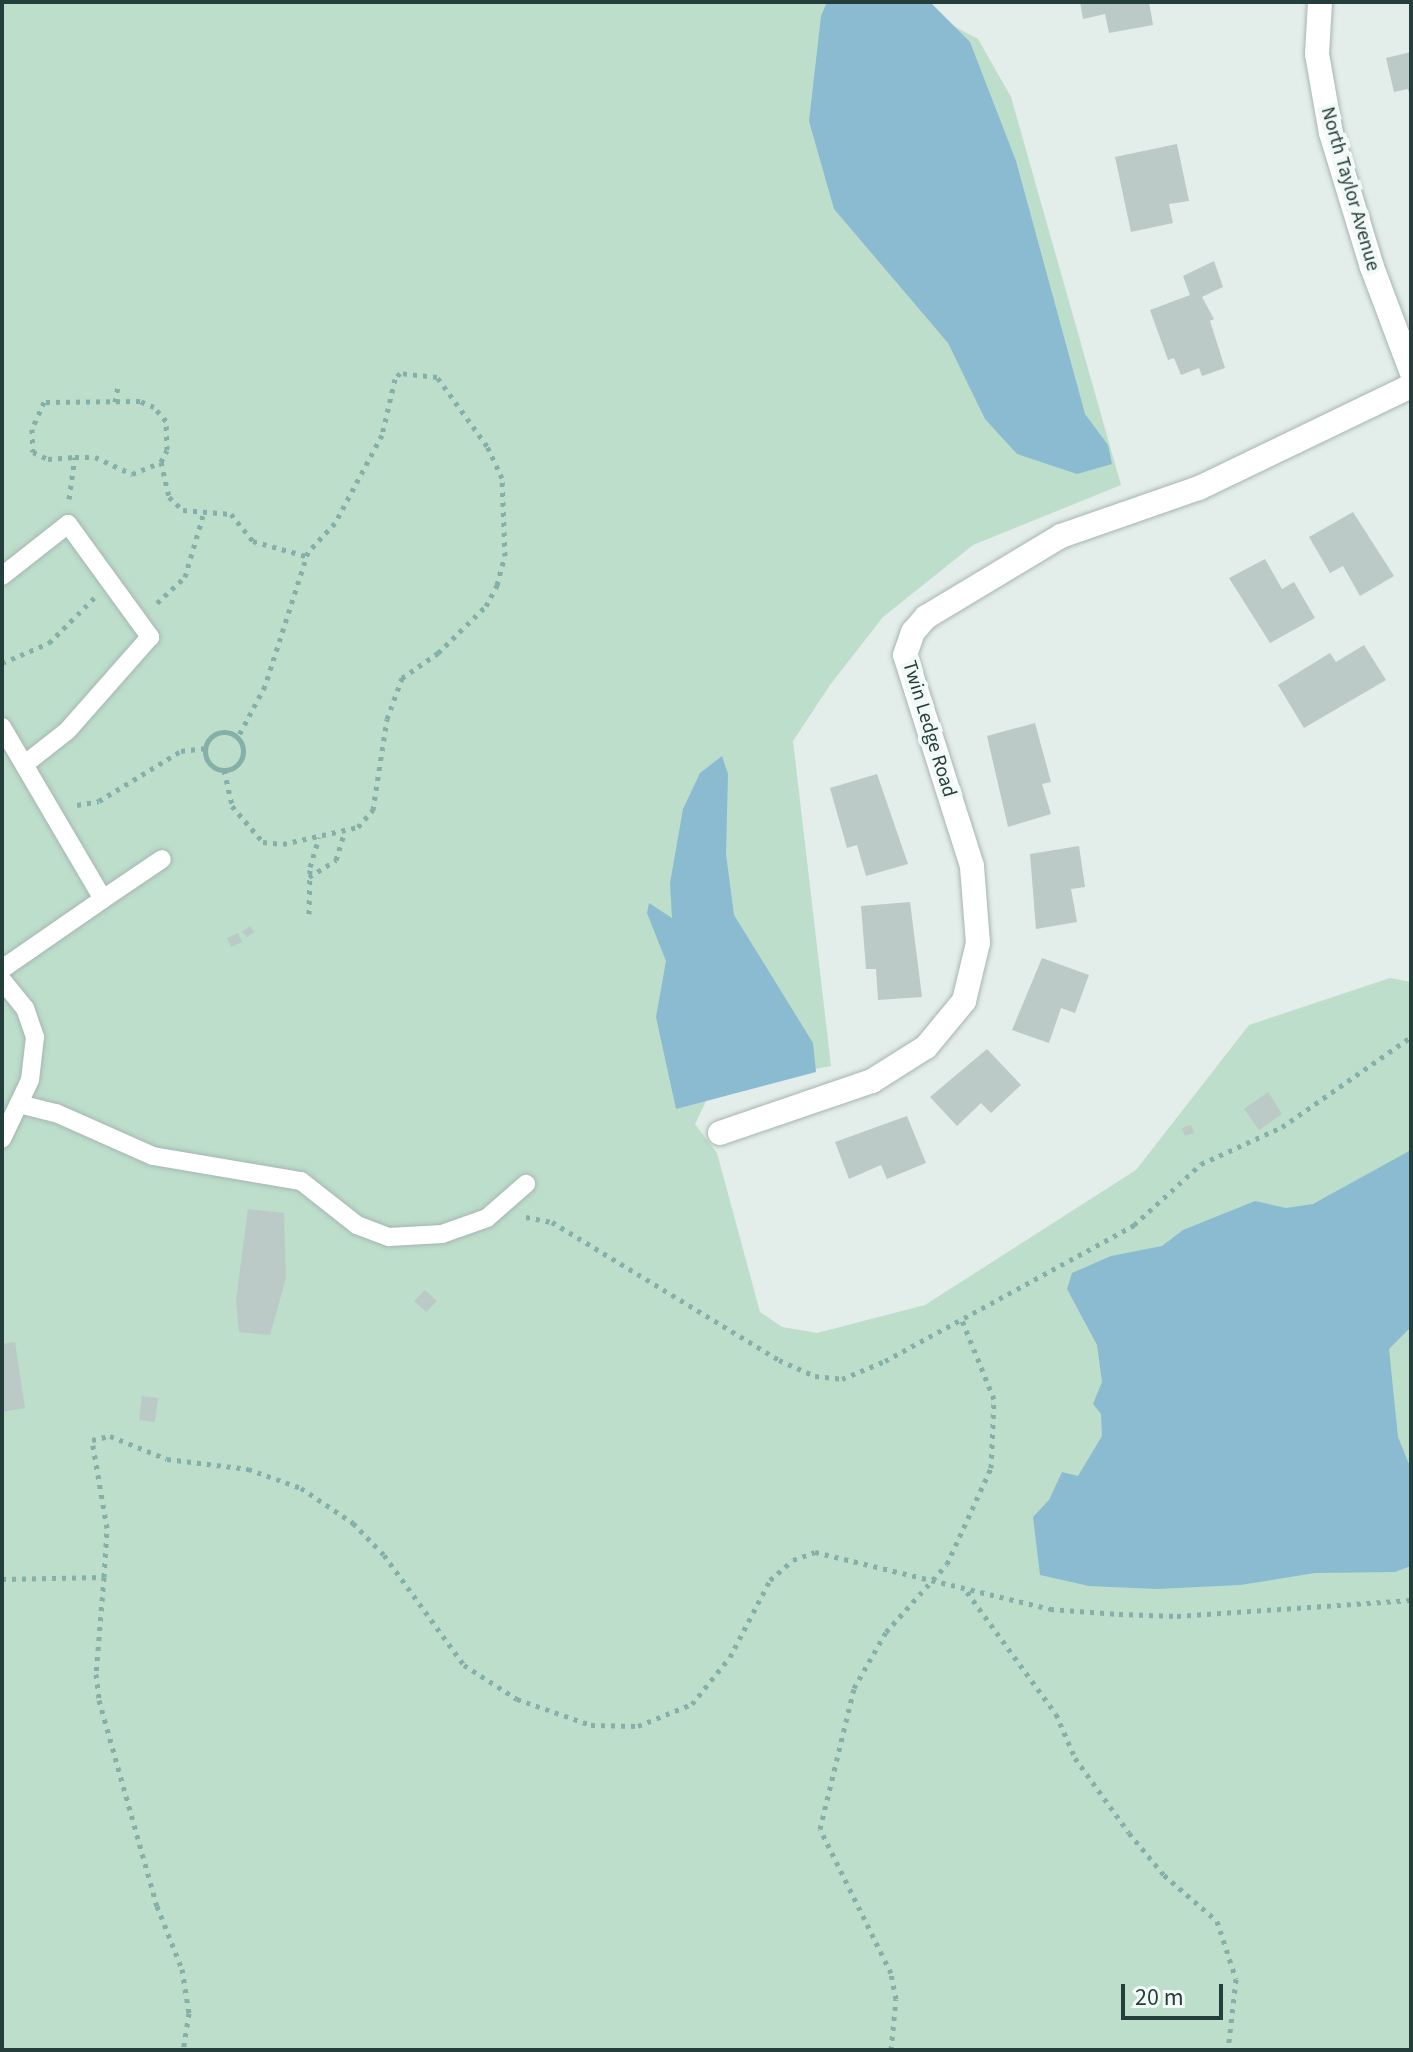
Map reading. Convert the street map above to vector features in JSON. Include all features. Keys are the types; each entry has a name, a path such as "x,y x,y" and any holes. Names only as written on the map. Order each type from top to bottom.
{"street":[{"name":"North Taylor Avenue","path":"1315,7 1317,54 1331,133 1372,267 1411,371"},
{"name":"Twin Ledge Road","path":"720,1133 872,1081 926,1047 964,1001 978,943 972,866 905,655 913,632 926,617 1061,536 1199,488 1411,386"}],"lane":[{"path":"2,576 68,524 150,637 67,731 25,764"},
{"path":"2,727 103,899"},
{"path":"2,969 162,859"},
{"path":"2,980 25,1008 35,1037 30,1080 2,1139"},
{"path":"19,1104 56,1113 153,1156 301,1181 357,1225 389,1237 442,1234 487,1218 526,1184"}],"path":[{"path":"206,748 210,765 224,770 233,768 243,754 238,737 265,686 306,556 335,523 382,435 395,379 400,373 437,377 487,446 502,478 505,556 486,606 438,653 402,678 387,719 373,810 367,821 344,833 263,842 232,806 224,770"},
{"path":"115,402 118,387"},
{"path":"161,462 132,474 95,457 36,457 30,444 38,409 51,399 140,401 164,416 168,439 161,462 174,504 204,512 231,514 253,541 306,556"},
{"path":"68,524 75,457"},
{"path":"136,618 185,577 204,512"},
{"path":"2,663 49,643 110,581"},
{"path":"52,810 99,801 170,755 206,748 217,733 238,737"},
{"path":"309,877 336,860 344,833"},
{"path":"309,914 309,877 319,837"},
{"path":"487,1218 552,1222 779,1360 827,1379 865,1371 1134,1225 1201,1164 1282,1127 1411,1037"},
{"path":"891,2050 896,1999 891,1973 820,1829 854,1688 886,1632 947,1564 985,1487 995,1440 989,1376 962,1320"},
{"path":"183,2050 189,2013 182,1969 157,1906 99,1700 96,1674 107,1528 92,1440 110,1436 167,1459 270,1475 301,1488 353,1523 407,1583 446,1645 484,1681 554,1714 619,1726 659,1720 699,1697 730,1657 770,1580 793,1560 815,1552 836,1554 967,1591 1050,1609 1177,1616 1338,1601 1411,1600"},
{"path":"2,1579 104,1577"},
{"path":"967,1591 1056,1714 1075,1758 1129,1833 1164,1875 1217,1921 1236,1979 1228,2050"}],"green space":[{"path":"2,2 909,2 978,39 1011,97 1121,485 973,545 883,617 830,685 793,741 831,1066 712,1089 695,1124 717,1153 760,1312 782,1327 817,1333 925,1305 1136,1170 1249,1025 1390,978 1411,982 1411,2050 2,2050"}],"water":[{"path":"827,2 930,2 970,42 1016,161 1085,414 1108,445 1112,464 1077,474 1017,454 985,419 948,343 834,209 809,121 821,16"},
{"path":"722,756 728,774 726,854 734,915 813,1043 816,1072 676,1109 656,1017 666,961 647,913 649,903 672,918 670,883 683,809 700,773"},
{"path":"1411,1150 1411,1327 1389,1349 1398,1437 1411,1469 1411,1566 1395,1572 1315,1573 1240,1585 1157,1589 1089,1586 1040,1575 1033,1517 1049,1500 1062,1472 1078,1476 1102,1436 1101,1414 1093,1404 1102,1382 1097,1345 1067,1289 1072,1273 1111,1256 1162,1246 1183,1230 1255,1201 1286,1208 1313,1204"}],"building":[{"path":"1080,2 1149,2 1153,25 1109,33 1105,14 1083,19"},
{"path":"1411,52 1410,96 1408,89 1394,92 1386,58"},
{"path":"1177,144 1189,201 1169,204 1173,223 1131,232 1115,157"},
{"path":"1214,261 1223,287 1202,297 1214,319 1210,321 1225,368 1202,376 1199,368 1181,375 1174,358 1168,360 1150,310 1190,295 1183,276"},
{"path":"1353,512 1394,576 1360,596 1343,566 1330,573 1309,537"},
{"path":"1265,559 1282,589 1294,582 1315,618 1270,643 1229,578"},
{"path":"1364,645 1386,680 1304,728 1278,685 1330,653 1336,662"},
{"path":"1035,723 1051,782 1042,784 1051,814 1008,827 987,736"},
{"path":"877,774 908,864 866,876 857,845 847,848 830,788"},
{"path":"1079,846 1085,887 1071,889 1077,922 1036,929 1030,854"},
{"path":"910,902 922,997 878,1000 876,969 866,969 861,906"},
{"path":"250,926 254,932 247,937 242,932"},
{"path":"238,933 242,942 231,947 227,938"},
{"path":"1042,958 1089,975 1075,1013 1061,1008 1049,1043 1012,1030"},
{"path":"987,1049 1021,1085 991,1113 981,1103 957,1126 930,1097"},
{"path":"1268,1092 1282,1114 1259,1130 1244,1109"},
{"path":"907,1116 926,1163 887,1179 881,1165 849,1179 835,1142"},
{"path":"1191,1125 1194,1133 1185,1136 1182,1128"},
{"path":"248,1209 284,1213 286,1278 270,1335 239,1332 236,1301"},
{"path":"425,1290 437,1301 426,1312 414,1301"},
{"path":"15,1342 25,1408 2,1412 2,1344"},
{"path":"142,1396 158,1398 155,1422 139,1420"}]}
